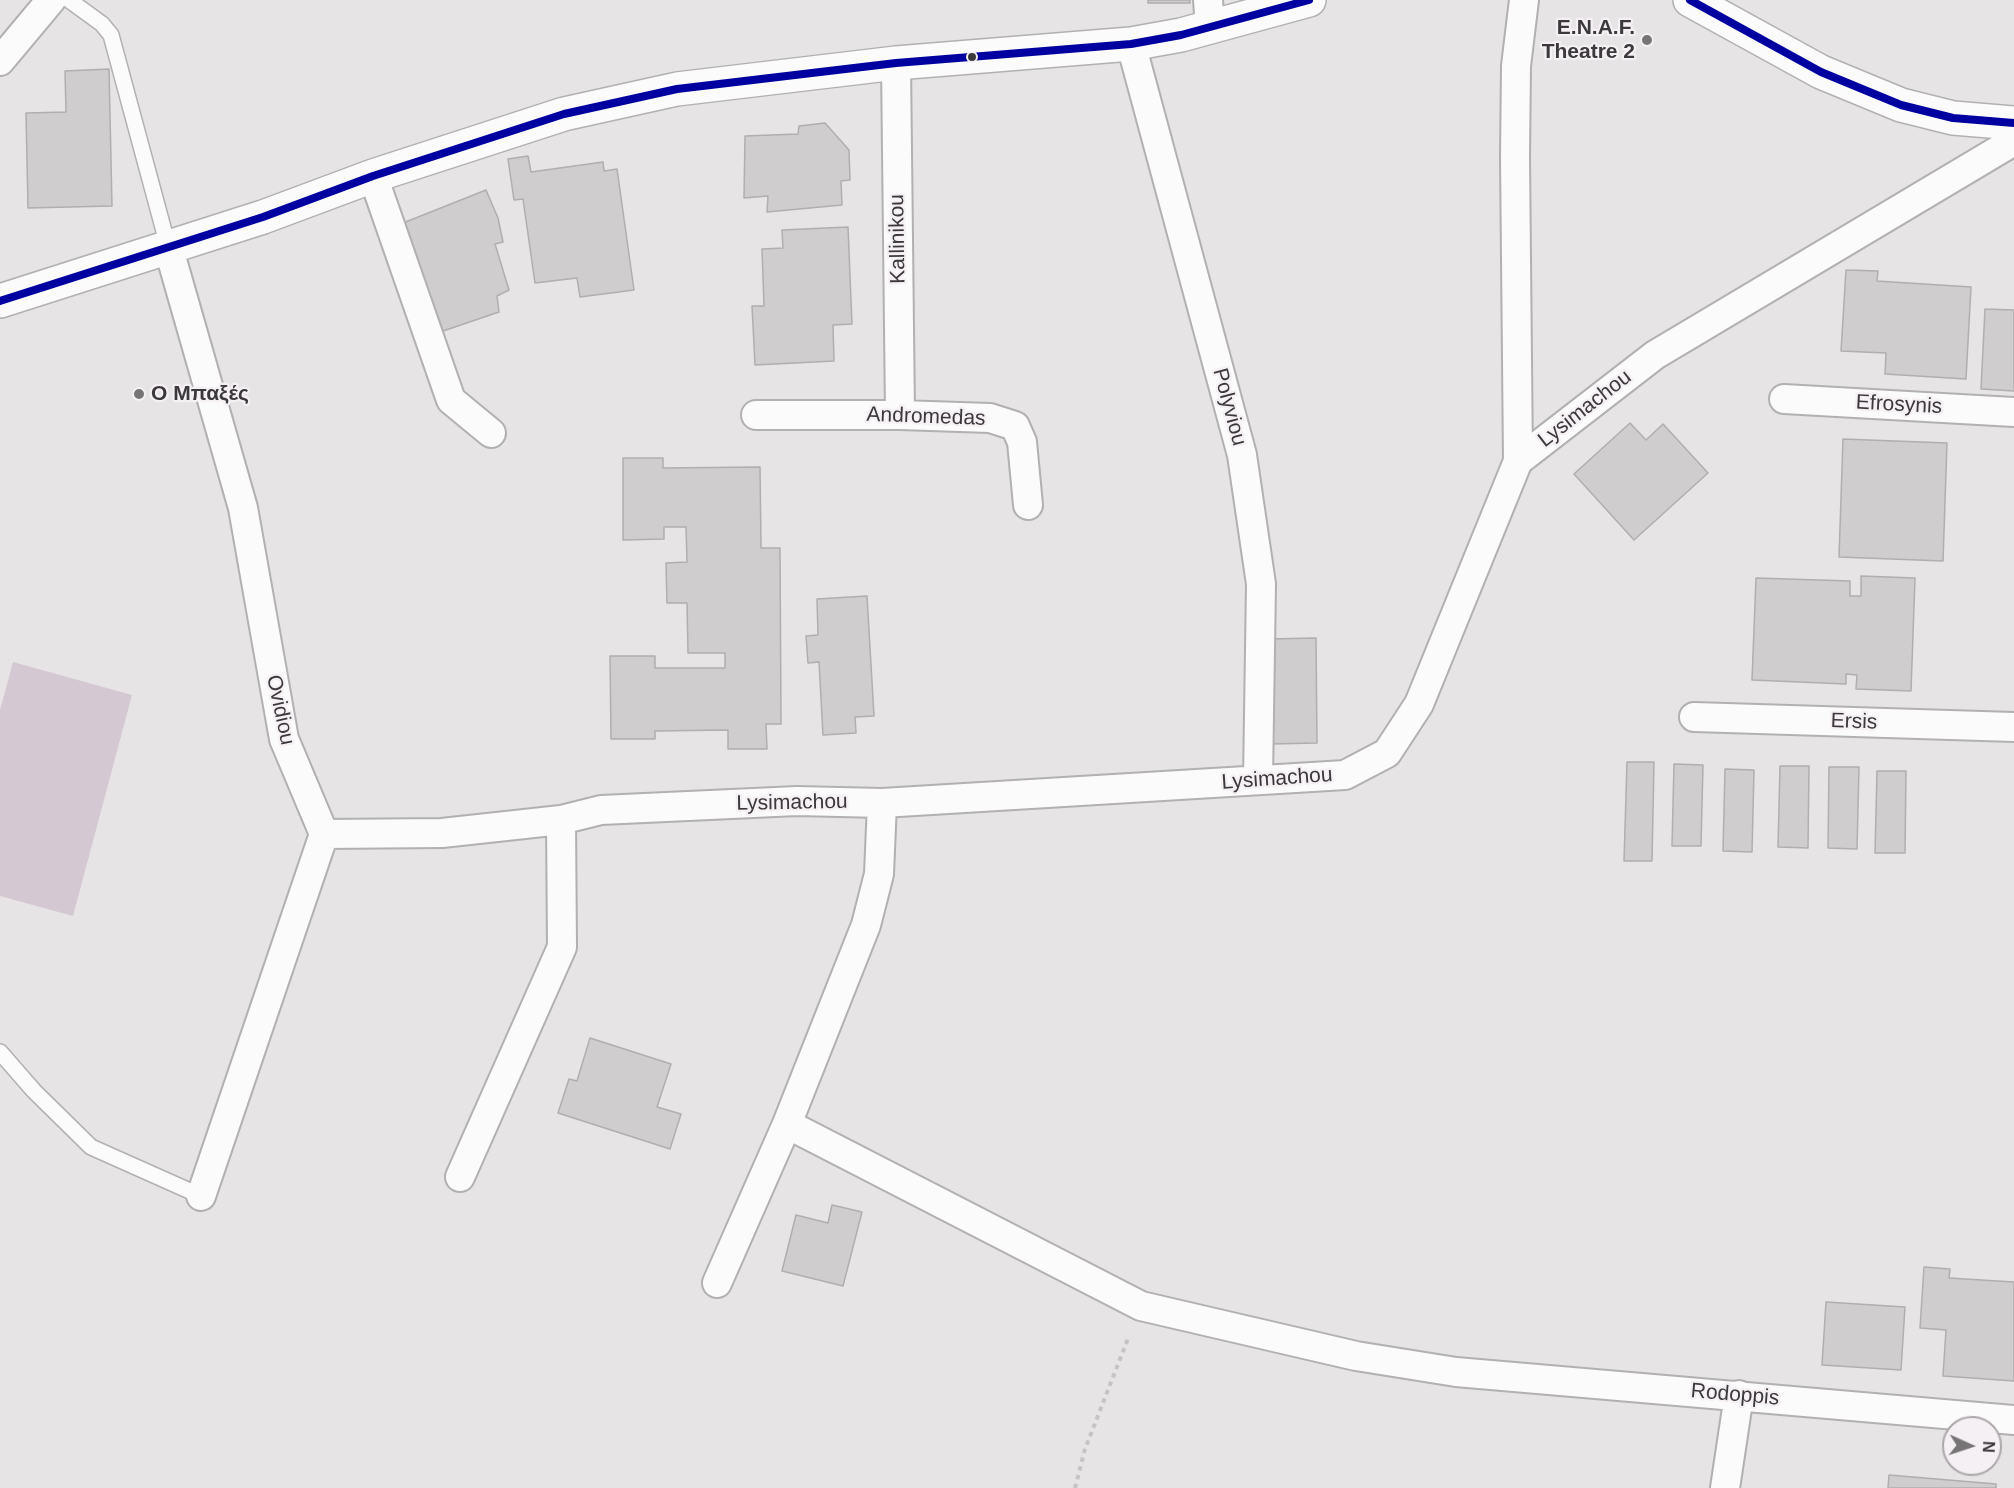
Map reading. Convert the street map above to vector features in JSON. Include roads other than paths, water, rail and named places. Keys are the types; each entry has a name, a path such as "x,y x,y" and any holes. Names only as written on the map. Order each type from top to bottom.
{"main road":[{"path":"0,301 168,246 263,218 373,176 564,114 677,89 896,63 1131,44 1209,14 1309,0"},
{"path":"1690,0 1821,72 1900,105 1953,118 2014,123"}],"street":[{"path":"0,61 51,0"},
{"path":"1518,460 1516,66 1524,0"},
{"name":"Polyviou","path":"1131,44 1242,455 1261,584 1258,780"},
{"name":"Kallinikou","path":"896,63 900,415"},
{"name":"Lysimachou","path":"324,834 442,833 561,820 601,810 797,801 882,803 1346,775 1387,753 1419,704 1518,460 1655,355 2014,141"},
{"path":"373,176 451,400 491,433"},
{"name":"Ovidiou","path":"168,246 243,508 284,739 324,834"},
{"name":"Efrosynis","path":"1784,399 2014,412"},
{"name":"Andromedas","path":"756,415 900,415 990,418 1015,426 1022,442 1028,505"},
{"name":"Ersis","path":"1694,717 2014,727"},
{"path":"717,1283 787,1124 866,924 879,874 882,803"},
{"path":"460,1177 562,947 561,820"},
{"path":"201,1196 324,834"},
{"name":"Rodoppis","path":"787,1124 1141,1306 1356,1356 1456,1372 2014,1419"},
{"path":"1725,1488 1739,1395"}],"lane":[{"path":"69,0 102,24 111,35 168,246"},
{"path":"0,1052 34,1091 91,1147 201,1196"}],"place":[{"name":"E.N.A.F. Theatre 2","path":"1647,40"},
{"name":"Ο Μπαξές","path":"139,394"}]}
